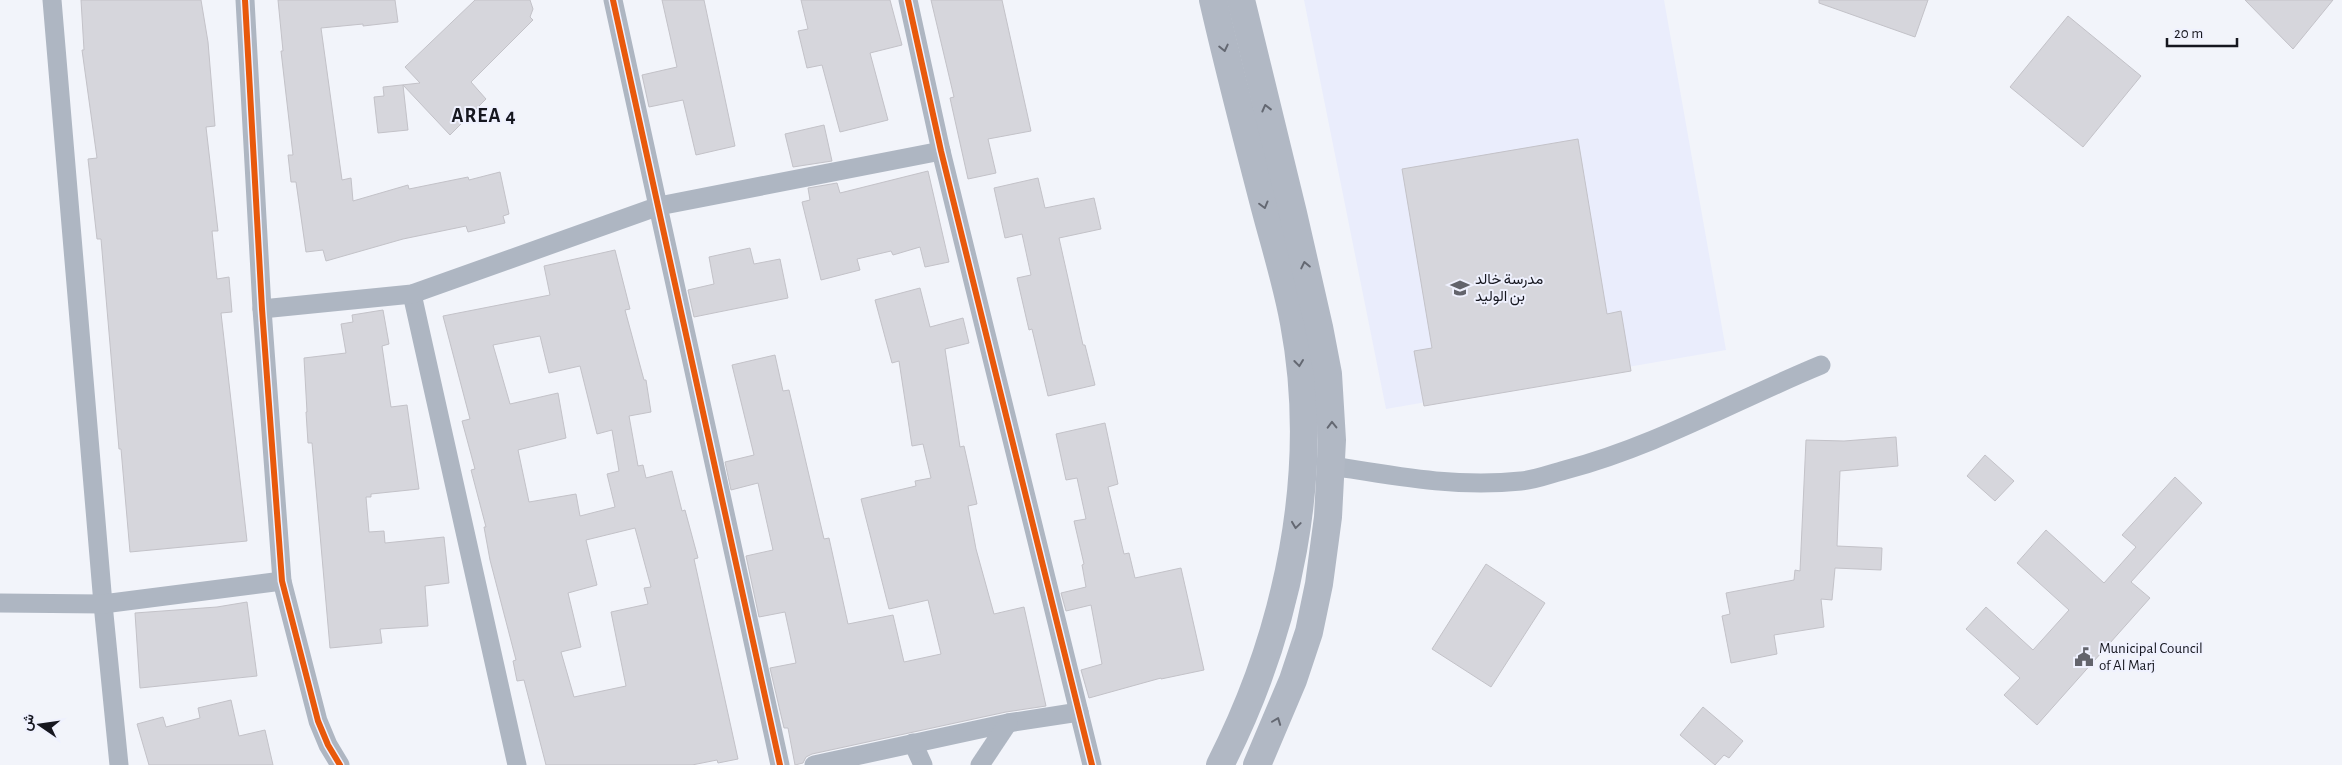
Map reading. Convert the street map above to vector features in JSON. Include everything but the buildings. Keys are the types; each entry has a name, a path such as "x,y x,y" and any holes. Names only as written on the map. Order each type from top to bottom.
{"main road":[{"path":"1213,0 1294,324 1304,425 1300,497 1294,536 1272,639 1249,704 1220,765"},
{"path":"1241,0 1319,327 1330,393 1332,466 1320,574 1309,632 1293,680 1257,765"}],"street":[{"path":"52,0 103,604 120,765"},
{"path":"245,0 262,310 282,581 318,721 328,745 340,765"},
{"path":"613,0 660,206 780,765"},
{"path":"908,0 941,151 1092,765"},
{"path":"262,310 412,294 660,206 941,151"},
{"path":"412,294 517,765"},
{"path":"1332,466 1438,482 1476,484 1523,481 1588,464 1650,441 1821,366"},
{"path":"0,603 103,604 282,581"},
{"path":"814,765 1008,723 1079,712"},
{"path":"980,765 1008,723"},
{"path":"913,743 923,765"}],"shaded area":[{"path":"1304,0 1664,0 1726,350 1386,409"}],"cycle path":[{"path":"245,0 262,309 282,581 318,721 328,745 340,765"},
{"path":"613,0 780,765"},
{"path":"908,0 941,151 1092,765"}],"place":[{"name":"مدرسة خالد بن الوليد","path":"1460,288"},
{"name":"Municipal Council of Al Marj","path":"2084,657"}],"district":[{"name":"AREA 4","path":"484,116"}]}
